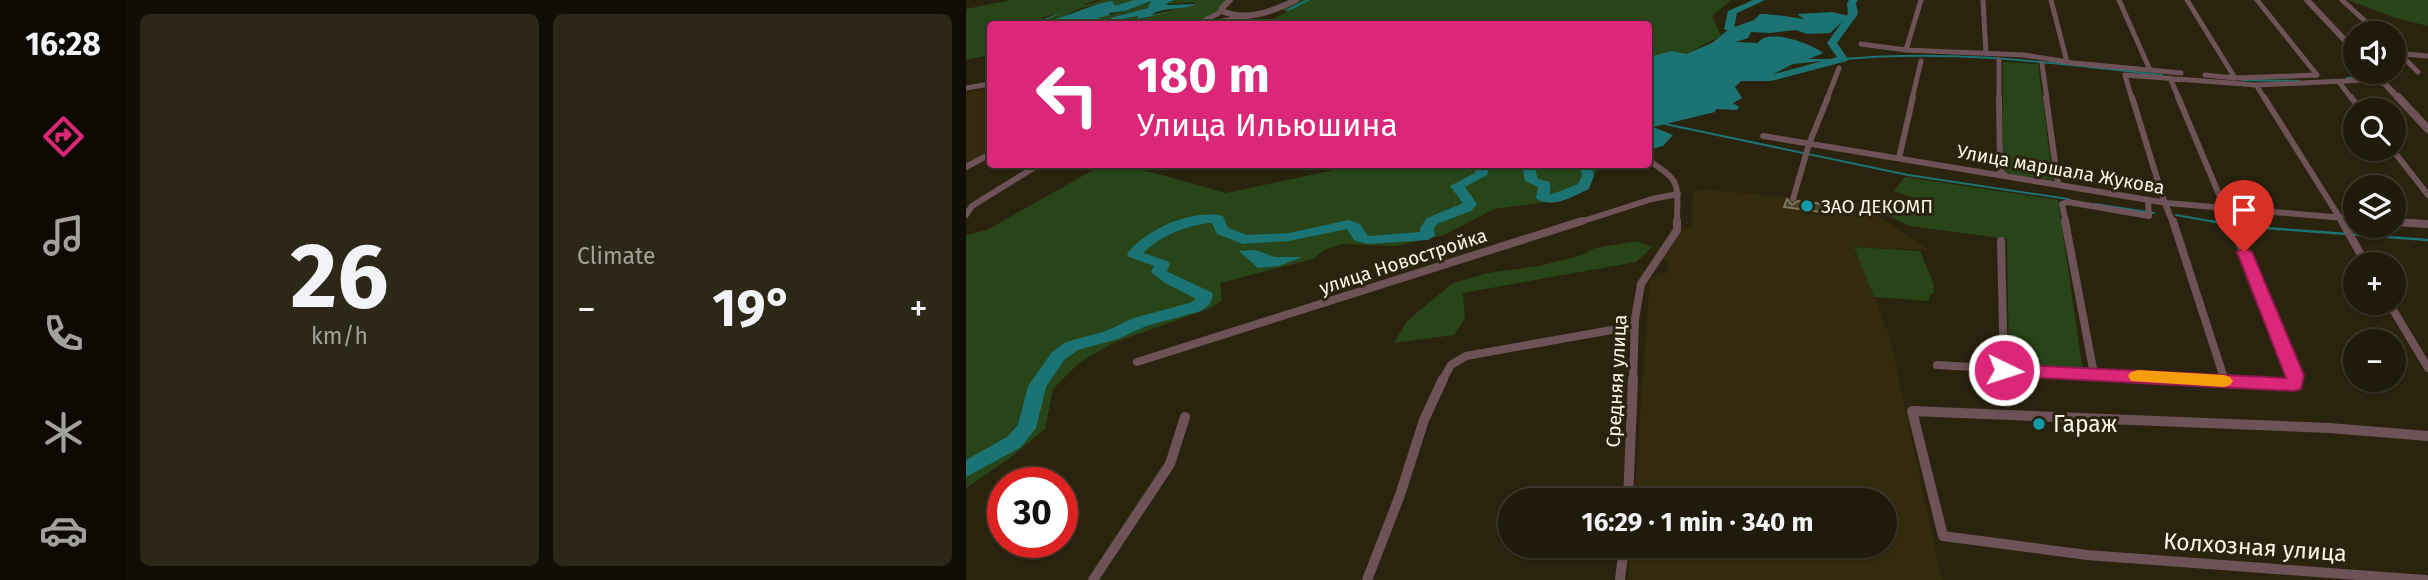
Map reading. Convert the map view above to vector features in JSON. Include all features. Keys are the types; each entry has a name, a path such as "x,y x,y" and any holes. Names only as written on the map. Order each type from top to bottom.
{"street":[{"path":"1204,21 1219,13 1230,0"},
{"path":"1223,21 1256,15 1296,0"},
{"path":"1906,50 1921,0"},
{"path":"1983,0 1986,53"},
{"path":"2051,0 2067,62"},
{"path":"2119,0 2150,70"},
{"path":"2187,0 2235,78"},
{"path":"1861,44 1906,50 2024,55 2067,62 2235,78 2317,75 2258,0"},
{"path":"2306,0 2343,38"},
{"path":"2342,0 2365,21"},
{"path":"1222,8 1224,12 1238,16 1256,15"},
{"path":"2406,53 2428,55"},
{"path":"1999,60 2000,171 2006,175"},
{"path":"1899,158 1921,61"},
{"path":"2406,61 2418,72"},
{"path":"2042,64 2058,184"},
{"path":"1793,199 1809,144 1839,68"},
{"path":"2225,381 2124,79 2125,75 2256,85 2343,82"},
{"path":"1937,365 2294,385 2295,375 2170,78"},
{"path":"2339,82 2352,98"},
{"path":"2385,84 2428,129"},
{"path":"966,88 987,85"},
{"path":"2256,85 2360,252"},
{"name":"Улица маршала Жукова","path":"1763,136 2148,200 2343,218"},
{"path":"966,167 987,156"},
{"path":"2401,161 2428,195"},
{"path":"1652,162 1672,175 1678,194"},
{"path":"966,215 972,206 1034,168"},
{"name":"Средняя улица","path":"1628,488 1634,326 1641,284 1677,230 1678,194"},
{"name":"улица Новостройка","path":"1137,362 1678,194"},
{"path":"2094,374 2065,203 2149,216 2148,200"},
{"path":"2406,223 2428,224"},
{"path":"2001,241 2004,370"},
{"path":"2396,315 2428,368"},
{"path":"1367,580 1400,495 1424,420 1451,365 1466,356 1634,326"},
{"name":"Колхозная улица","path":"2425,580 2081,554 1943,536 1913,411 2329,428 2428,436"},
{"path":"1093,580 1170,464 1185,417"},
{"path":"1620,580 1623,558"}],"shaded area":[{"path":"987,88 987,154 966,166 966,92"},
{"path":"1702,189 1861,205 1930,250 1855,247 1890,338 1942,580 1628,580 1629,558 1897,558 1897,488 1635,488 1650,278 1667,272 1670,262 1662,260 1680,229 1691,229 1693,193"}],"green space":[{"path":"1011,0 1098,0 1084,4 1086,5 1103,0 1134,0 1115,7 1112,2 1081,8 1054,21 1044,21 1055,14 1043,17 1040,21 987,21 987,56 966,60 966,9"},
{"path":"1174,0 1226,0 1215,14 1200,21 1084,21 1152,1 1148,8 1110,17 1117,20 1138,16 1139,19 1195,5 1193,2 1166,4"},
{"path":"1301,0 1731,0 1712,16 1721,36 1684,55 1675,52 1652,56 1652,21 1269,21 1287,12 1280,9"},
{"path":"2348,0 2428,0 2428,26 2396,18"},
{"path":"2003,62 2038,64 2053,180 2011,175 2003,169"},
{"path":"1097,168 1136,168 1226,193 1344,168 1602,168 1580,193 1555,201 1494,209 1444,235 1396,246 1342,244 1324,250 1313,259 1220,283 1222,300 1211,308 1113,343 1079,363 1053,389 1045,429 997,467 987,467 987,474 966,488 966,235 987,230"},
{"path":"1905,177 2058,200 2083,372 2009,361 2007,239 1910,226 1884,214 1923,202 1894,191"},
{"path":"1637,241 1652,247 1636,262 1463,293 1465,318 1454,335 1394,343 1407,321 1453,283 1488,273 1539,266 1582,255 1595,248"},
{"path":"1854,247 1920,251 1933,283 1934,293 1929,295 1929,301 1874,297"}],"water":[{"path":"1134,0 1174,0 1166,4 1168,5 1196,4 1162,10 1151,15 1167,13 1138,19 1138,16 1117,20 1109,18 1148,8 1151,1 1125,11 1109,13 1110,15 1098,18 1102,20 1099,21 1047,21 1112,1 1115,6"},
{"path":"1832,12 1849,16 1830,33 1807,34 1796,30 1751,32 1748,38 1736,42 1758,43 1763,38 1779,37 1809,45 1823,53 1809,59 1843,59 1793,64 1772,75 1741,81 1735,87 1742,98 1733,103 1739,107 1737,110 1716,109 1715,112 1653,127 1673,135 1663,146 1652,149 1652,56 1672,51 1686,54 1712,43 1729,29 1754,20 1760,14 1804,19 1797,14"},
{"path":"1256,250 1275,257 1302,257 1279,266 1258,268 1239,251"}],"building":[{"name":"ЗАО ДЕКОМП","path":"1787,199 1792,205 1798,201 1831,205 1829,213 1784,207"}],"waterway":[{"path":"1288,10 1308,0"},
{"path":"1737,38 1742,36 1739,32 1729,29 1733,11 1761,0"},
{"path":"1740,79 1771,78 1843,59 1832,43 1853,14 1851,3 1854,0"},
{"path":"1843,59 1883,56 1963,57 2042,62 2162,75"},
{"path":"2242,80 2299,81"},
{"path":"1665,124 1908,175 2068,199"},
{"path":"966,469 1014,442 1026,428 1037,386 1058,356 1072,346 1112,335 1140,322 1195,307 1204,301 1205,295 1176,283 1159,272 1162,264 1134,254 1149,240 1173,228 1209,219 1218,219 1222,231 1239,236 1243,240 1289,237 1348,224 1355,227 1359,237 1367,240 1428,236 1427,228 1432,221 1470,204 1457,186 1481,175 1484,168"},
{"path":"1530,168 1532,181 1545,185 1543,198 1553,199 1584,186 1588,176 1586,168"},
{"path":"2095,204 2154,213"},
{"path":"2176,215 2221,223"},
{"path":"2211,221 2227,224"},
{"path":"2239,226 2428,240"}],"slow traffic":[{"path":"2138,376 2224,381"}],"place":[{"name":"ЗАО ДЕКОМП","path":"1807,206"},
{"name":"Гараж","path":"2039,424"}],"route":[{"path":"2004,370 2294,385 2295,375 2244,252"}]}
